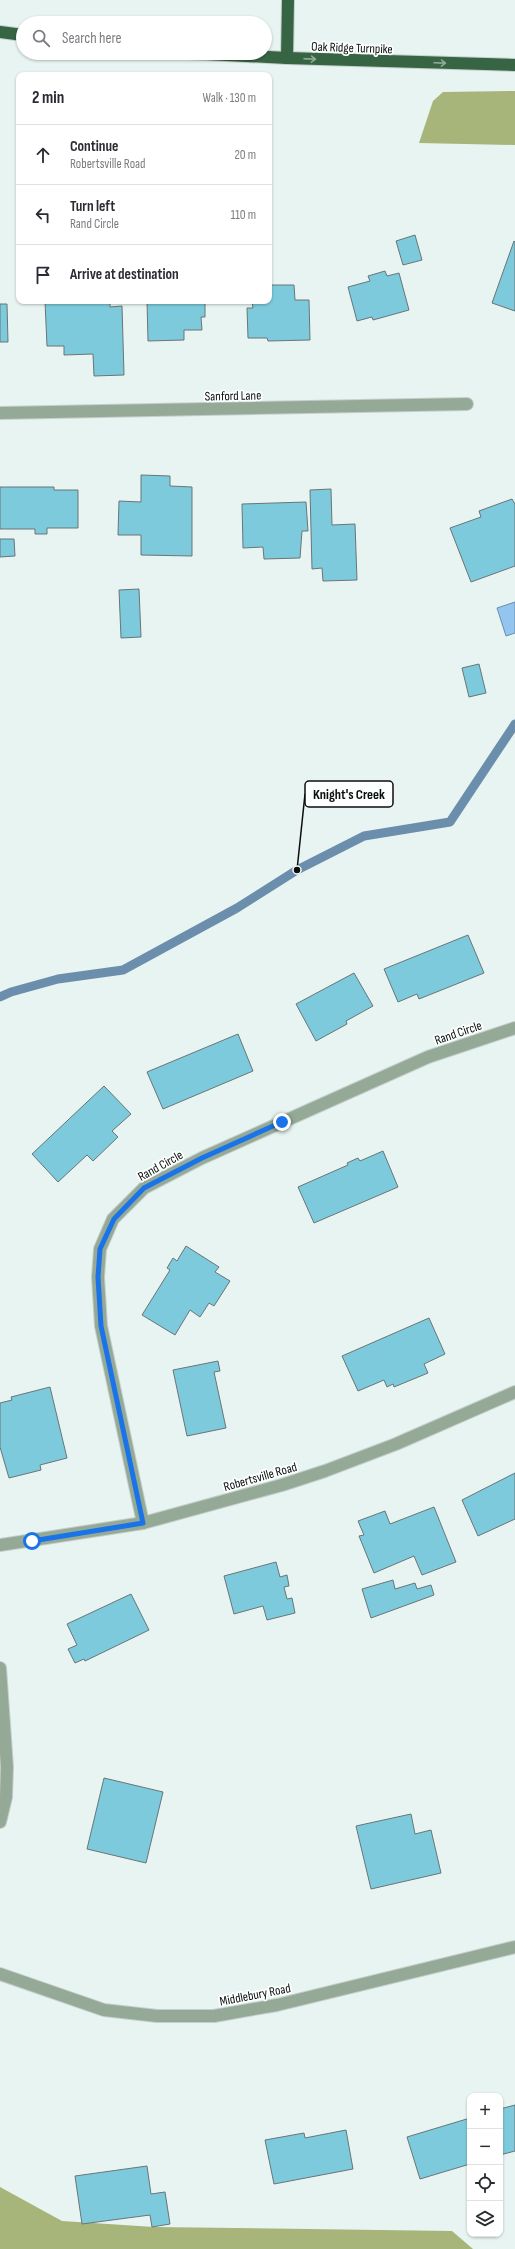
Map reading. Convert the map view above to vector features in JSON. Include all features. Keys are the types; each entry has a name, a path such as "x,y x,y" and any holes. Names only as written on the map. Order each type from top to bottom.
{"highway":[{"path":"287,58 288,0"},
{"path":"0,32 16,34"},
{"name":"Oak Ridge Turnpike","path":"272,57 515,64"}],"street":[{"name":"Sanford Lane","path":"0,413 467,404"},
{"name":"Rand Circle","path":"143,1523 101,1326 98,1277 100,1249 114,1219 144,1188 202,1158 428,1057 515,1028"},
{"name":"Robertsville Road","path":"0,1545 143,1523 325,1472 396,1444 515,1392"},
{"path":"0,1668 7,1767 6,1798 0,1822"},
{"name":"Middlebury Road","path":"0,1974 104,2010 157,2016 214,2016 277,2005 515,1947"}],"green space":[{"path":"515,91 515,145 419,143 433,101 443,92"},
{"path":"0,2187 62,2221 154,2227 452,2231 473,2249 0,2249"}],"water":[{"path":"515,602 515,633 506,636 497,608"}],"building":[{"path":"415,235 422,260 403,265 396,241"},
{"path":"514,241 515,242 515,311 492,303"},
{"path":"385,271 387,276 399,273 409,310 373,320 372,317 357,321 348,287 370,281 368,276"},
{"path":"272,285 294,285 295,300 309,300 310,340 268,341 267,338 248,338 247,308 253,308 252,304 272,304"},
{"path":"0,304 7,304 8,342 0,342"},
{"path":"45,304 110,304 110,307 122,306 124,375 94,376 93,354 64,355 64,346 47,346"},
{"path":"147,304 205,304 205,317 201,317 202,330 184,330 184,340 148,341"},
{"path":"141,475 170,476 170,486 192,487 192,556 141,555 141,535 118,535 119,501 141,502"},
{"path":"0,487 54,487 54,490 78,490 78,528 47,528 47,534 35,534 35,529 0,529"},
{"path":"331,489 332,525 355,524 357,580 323,581 322,568 312,569 310,490"},
{"path":"512,499 515,504 515,566 471,582 450,528 481,517 479,511"},
{"path":"306,502 308,531 302,531 300,558 264,559 263,547 243,548 242,504"},
{"path":"0,539 14,539 15,556 0,557"},
{"path":"139,589 141,637 121,638 119,590"},
{"path":"479,664 486,693 469,697 462,668"},
{"path":"468,935 484,973 419,999 417,994 398,1002 384,969"},
{"path":"354,973 373,1006 346,1021 347,1024 316,1041 296,1004"},
{"path":"238,1034 253,1071 163,1109 147,1072"},
{"path":"104,1086 131,1114 112,1131 118,1137 93,1161 87,1155 58,1182 32,1154"},
{"path":"383,1151 398,1187 314,1223 298,1187 348,1165 347,1163 358,1158 360,1161"},
{"path":"186,1246 219,1267 215,1272 230,1281 214,1306 209,1303 200,1317 190,1310 175,1335 142,1315 170,1270 167,1268 173,1258 177,1261"},
{"path":"429,1318 445,1354 424,1364 428,1373 394,1387 393,1384 387,1387 384,1380 358,1391 342,1356"},
{"path":"218,1361 220,1371 214,1372 226,1428 187,1436 173,1370"},
{"path":"50,1387 67,1458 40,1465 41,1470 9,1478 0,1447 0,1403 12,1400 11,1397"},
{"path":"515,1473 515,1519 478,1536 462,1500"},
{"path":"434,1507 456,1562 422,1575 414,1556 374,1573 359,1536 364,1535 358,1521 385,1511 390,1524"},
{"path":"276,1562 280,1577 287,1575 289,1586 284,1587 287,1599 292,1598 295,1613 267,1620 263,1606 234,1614 224,1576"},
{"path":"393,1580 395,1589 415,1583 417,1589 431,1585 434,1595 371,1618 362,1589"},
{"path":"131,1594 149,1630 85,1661 84,1659 75,1663 68,1649 77,1645 67,1624"},
{"path":"104,1778 163,1792 146,1863 87,1849"},
{"path":"411,1814 415,1834 431,1830 441,1873 371,1889 356,1826"},
{"path":"515,2105 515,2151 503,2154 503,2129 503,2108"},
{"path":"467,2119 467,2165 420,2179 407,2137"},
{"path":"346,2130 353,2169 274,2184 265,2140 304,2133 305,2138"},
{"path":"147,2166 151,2194 165,2192 170,2224 152,2227 150,2215 82,2224 75,2176"}],"waterway":[{"path":"0,997 11,992 58,979 123,970 237,908 297,870 364,836 450,822 515,724"}],"place":[{"name":"Knight's Creek","path":"297,870"}],"route":[{"path":"32,1541 143,1523 101,1326 98,1277 100,1249 114,1219 144,1188 202,1158 282,1122"}]}
